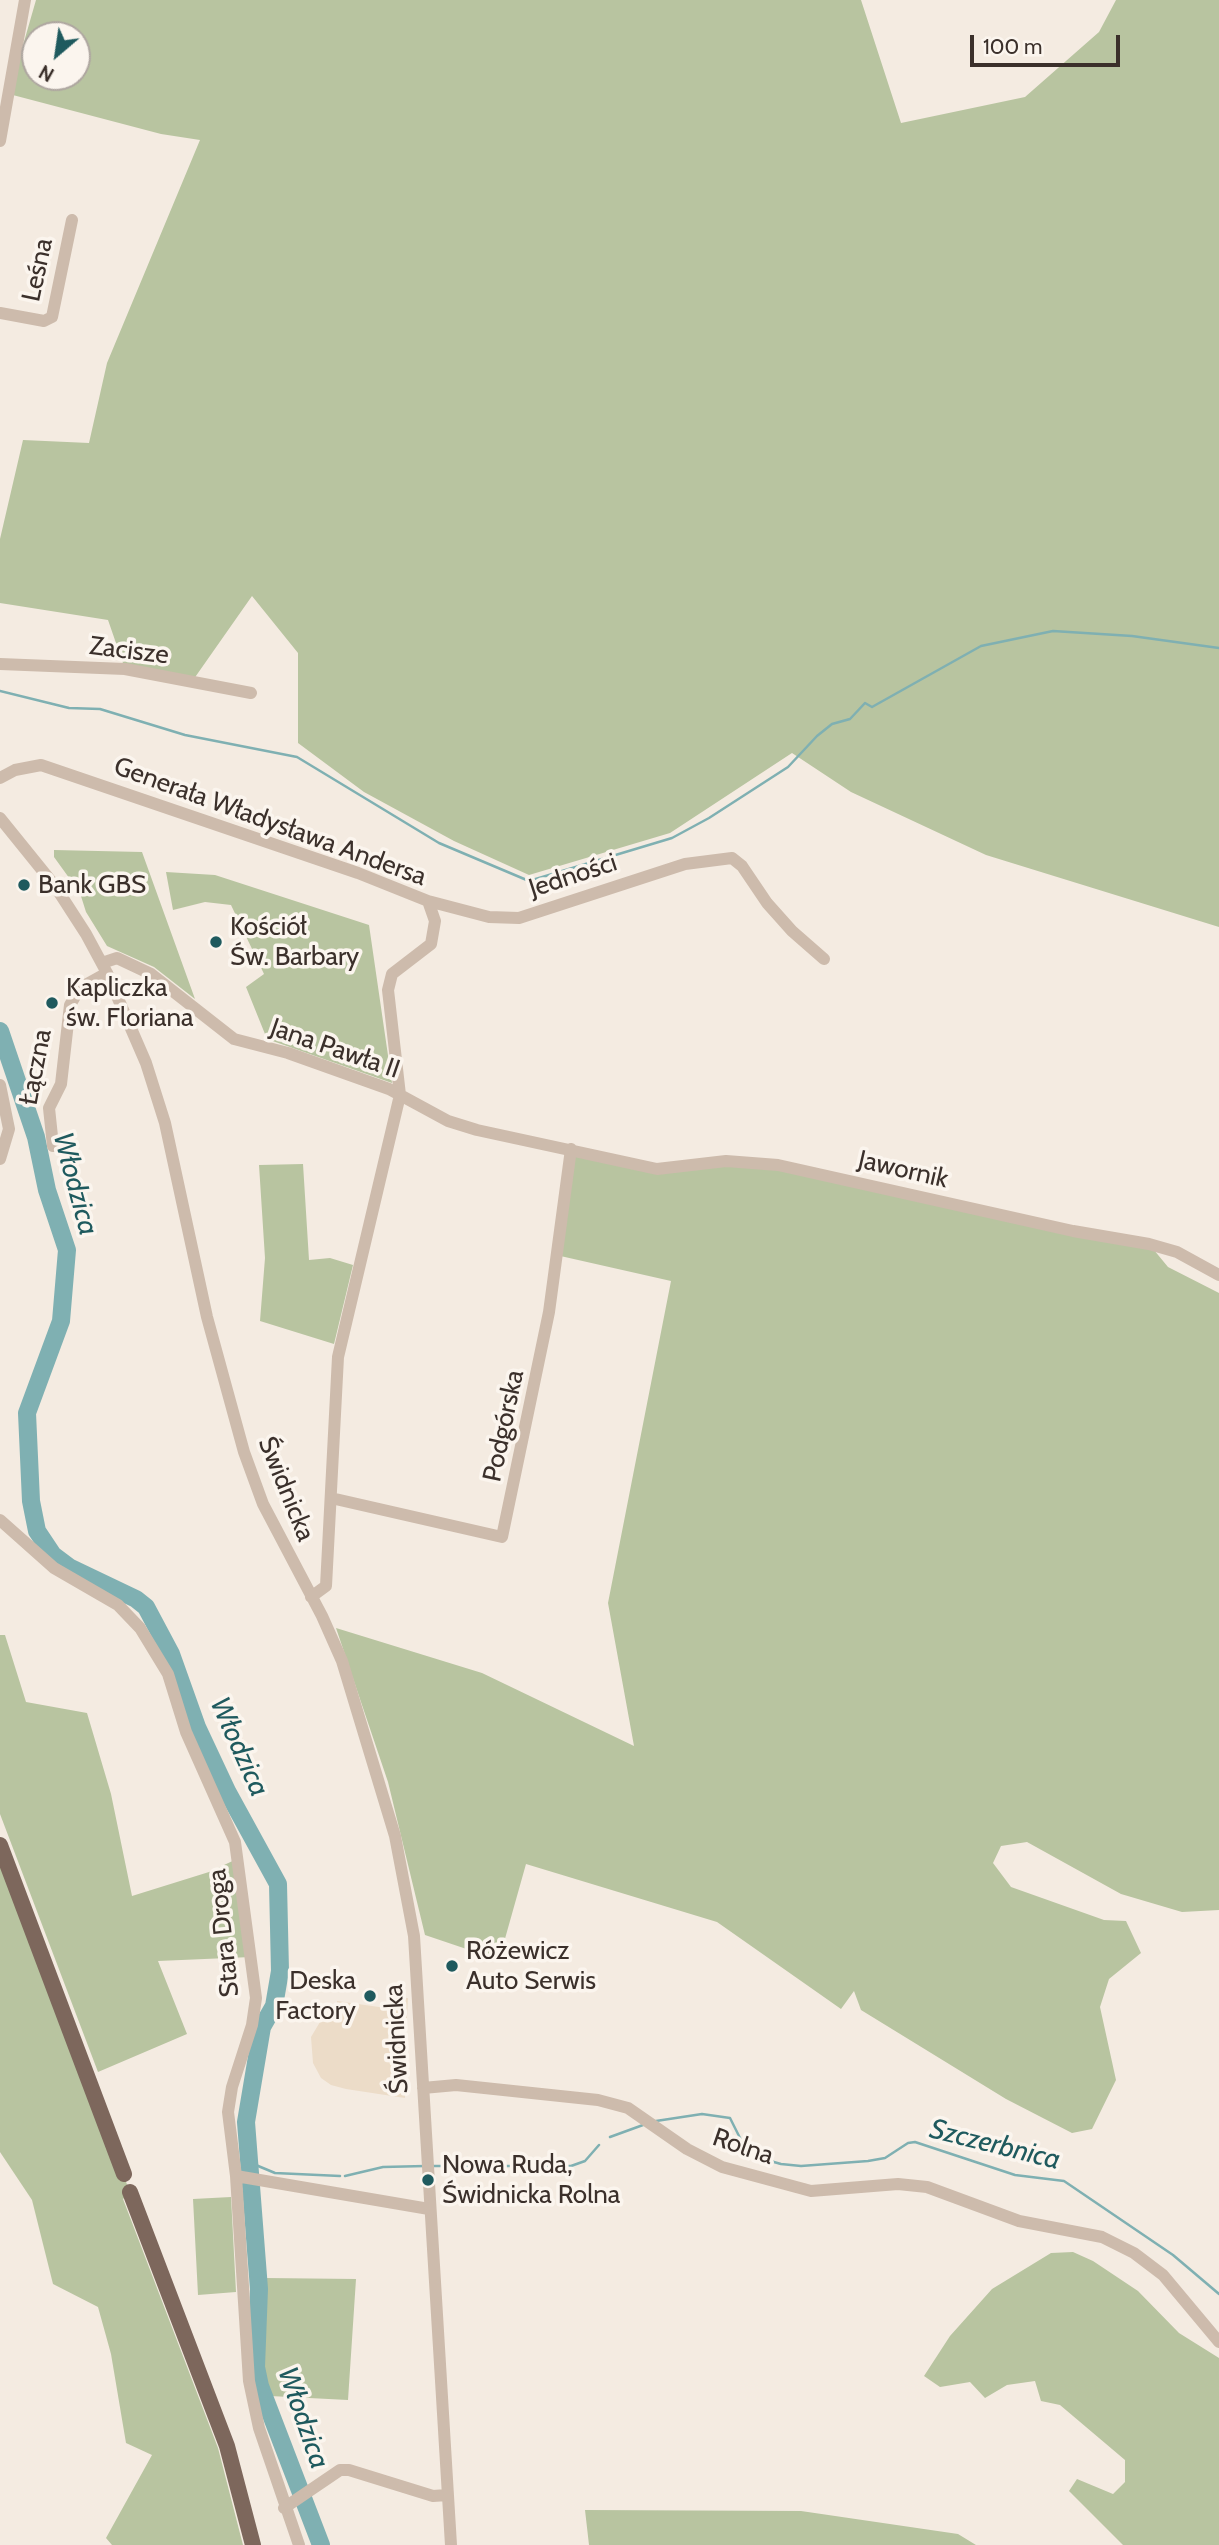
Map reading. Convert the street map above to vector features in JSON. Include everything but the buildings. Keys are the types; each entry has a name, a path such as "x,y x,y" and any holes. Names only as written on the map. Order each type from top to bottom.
{"main road":[{"path":"0,1845 124,2174"},
{"path":"130,2192 227,2446 253,2545"}],"street":[{"path":"0,141 26,0"},
{"name":"Leśna","path":"0,313 44,321 52,317 72,220"},
{"name":"Zacisze","path":"0,664 125,668 251,693"},
{"name":"Generała Władysława Andersa","path":"0,778 15,770 41,765 358,873 428,901 435,921 430,944 392,974 388,990 400,1095 338,1357 326,1586 311,1597"},
{"name":"Świdnicka","path":"0,818 55,886 104,968 146,1063 165,1123 207,1317 244,1452 263,1504 330,1633 358,1707 403,1869 414,1936 451,2545"},
{"name":"Jedności","path":"428,901 489,917 519,918 685,864 732,858 742,866 767,903 792,931 824,958"},
{"name":"Jana Pawła II","path":"104,968 117,958 150,974 234,1039 288,1053 389,1088 448,1121 477,1130 571,1149"},
{"name":"Łączna","path":"53,1146 50,1108 61,1084 70,1005 80,988 104,968"},
{"path":"0,1085 9,1129 0,1159"},
{"name":"Jawornik","path":"571,1149 657,1169 726,1161 785,1166 1073,1231 1149,1244 1177,1252 1219,1275"},
{"name":"Podgórska","path":"331,1498 502,1537 547,1325 571,1149"},
{"name":"Stara Droga","path":"0,1520 54,1569 118,1605 140,1628 167,1674 195,1755 235,1842 256,1998 251,2025 229,2098 239,2176 249,2381 259,2428 299,2545"},
{"name":"Rolna","path":"423,2088 456,2085 585,2098 628,2108 712,2163 811,2192 898,2184 919,2186 960,2197 1019,2221 1102,2237 1134,2253 1163,2275 1219,2342"},
{"path":"239,2176 429,2209"},
{"path":"286,2506 332,2473 349,2470 433,2496 447,2495"}],"green space":[{"path":"36,0 861,0 901,123 1025,97 1099,32 1116,0 1219,0 1219,927 986,855 851,792 792,753 670,833 529,875 454,841 364,792 298,743 298,653 252,596 191,683 125,669 108,620 0,603 0,539 23,440 89,443 107,363 200,140 161,134 9,94 21,52 21,91 91,91 91,21 30,21"},
{"path":"54,850 142,852 195,999 154,967 107,946 86,912 80,893 54,857"},
{"path":"166,872 215,875 369,925 392,1083 267,1039 246,987 264,974 231,905 205,902 173,910"},
{"path":"571,1149 657,1169 747,1161 1149,1244 1168,1267 1219,1293 1219,1910 1182,1912 1121,1894 1027,1842 1001,1846 993,1863 1011,1887 1104,1920 1126,1921 1141,1953 1109,1979 1100,2007 1116,2080 1092,2129 1072,2133 1006,2099 861,2010 854,1991 841,2009 717,1922 526,1864 499,1960 425,1935 388,1782 336,1628 482,1673 634,1746 608,1603 671,1281 556,1255"},
{"path":"303,1164 309,1260 330,1258 353,1265 334,1344 260,1321 265,1258 259,1165"},
{"path":"0,1635 5,1635 26,1702 87,1713 111,1794 132,1896 209,1872 239,1858 251,1957 158,1961 187,2034 98,2072 0,1814"},
{"path":"0,1863 130,2192 123,2199 218,2448 243,2545 112,2545 106,2538 152,2455 126,2443 111,2354 98,2307 53,2284 32,2200 0,2152"},
{"path":"231,2197 236,2292 198,2295 193,2199"},
{"path":"1073,2252 1093,2261 1138,2291 1179,2333 1219,2358 1219,2545 1123,2545 1069,2491 1077,2479 1113,2494 1125,2482 1125,2460 1060,2405 1041,2401 1035,2381 1007,2385 985,2398 970,2382 940,2387 924,2376 950,2336 992,2289 1051,2253"},
{"path":"265,2278 356,2279 348,2400 270,2396 260,2386 256,2367 259,2289"},
{"path":"585,2510 801,2511 958,2534 976,2545 589,2545"}],"shaded area":[{"path":"399,1998 408,1998 407,2018 404,2018 405,2098 346,2089 331,2085 321,2078 313,2063 311,2037 320,2022 332,2021 339,2016 337,2001 386,2008 387,2001 398,2003"}],"waterway":[{"path":"0,691 69,708 100,709 185,735 297,757 439,843 529,881 672,838 709,818 788,767 817,736 832,724 850,719 865,703 872,707 981,646 1053,631 1132,636 1219,648"},
{"name":"Włodzica","path":"0,1031 36,1137 47,1190 67,1250 61,1321 27,1413 31,1501 37,1531 53,1555 69,1567 136,1599 146,1607 171,1654 197,1727 227,1791 278,1884 280,1971 274,2006 262,2027 246,2122 259,2289 256,2367 260,2386 321,2545"},
{"name":"Szczerbnica","path":"656,2121 702,2114 730,2118 746,2150 756,2157 781,2164 801,2166 868,2161 885,2158 908,2143 915,2142 1015,2175 1064,2181 1173,2255 1219,2294"},
{"name":"Szczerbnica","path":"610,2137 643,2125"},
{"name":"Szczerbnica","path":"432,2166 571,2166 585,2161 599,2145"},
{"name":"Szczerbnica","path":"251,2163 275,2173 340,2176"},
{"name":"Szczerbnica","path":"345,2176 383,2167 425,2166"}],"place":[{"name":"Bank GBS","path":"24,885"},
{"name":"Kościół Św. Barbary","path":"216,942"},
{"name":"Kapliczka św. Floriana","path":"52,1003"},
{"name":"Różewicz Auto Serwis","path":"452,1966"},
{"name":"Deska Factory","path":"370,1996"},
{"name":"Nowa Ruda, Świdnicka Rolna","path":"428,2180"}]}
